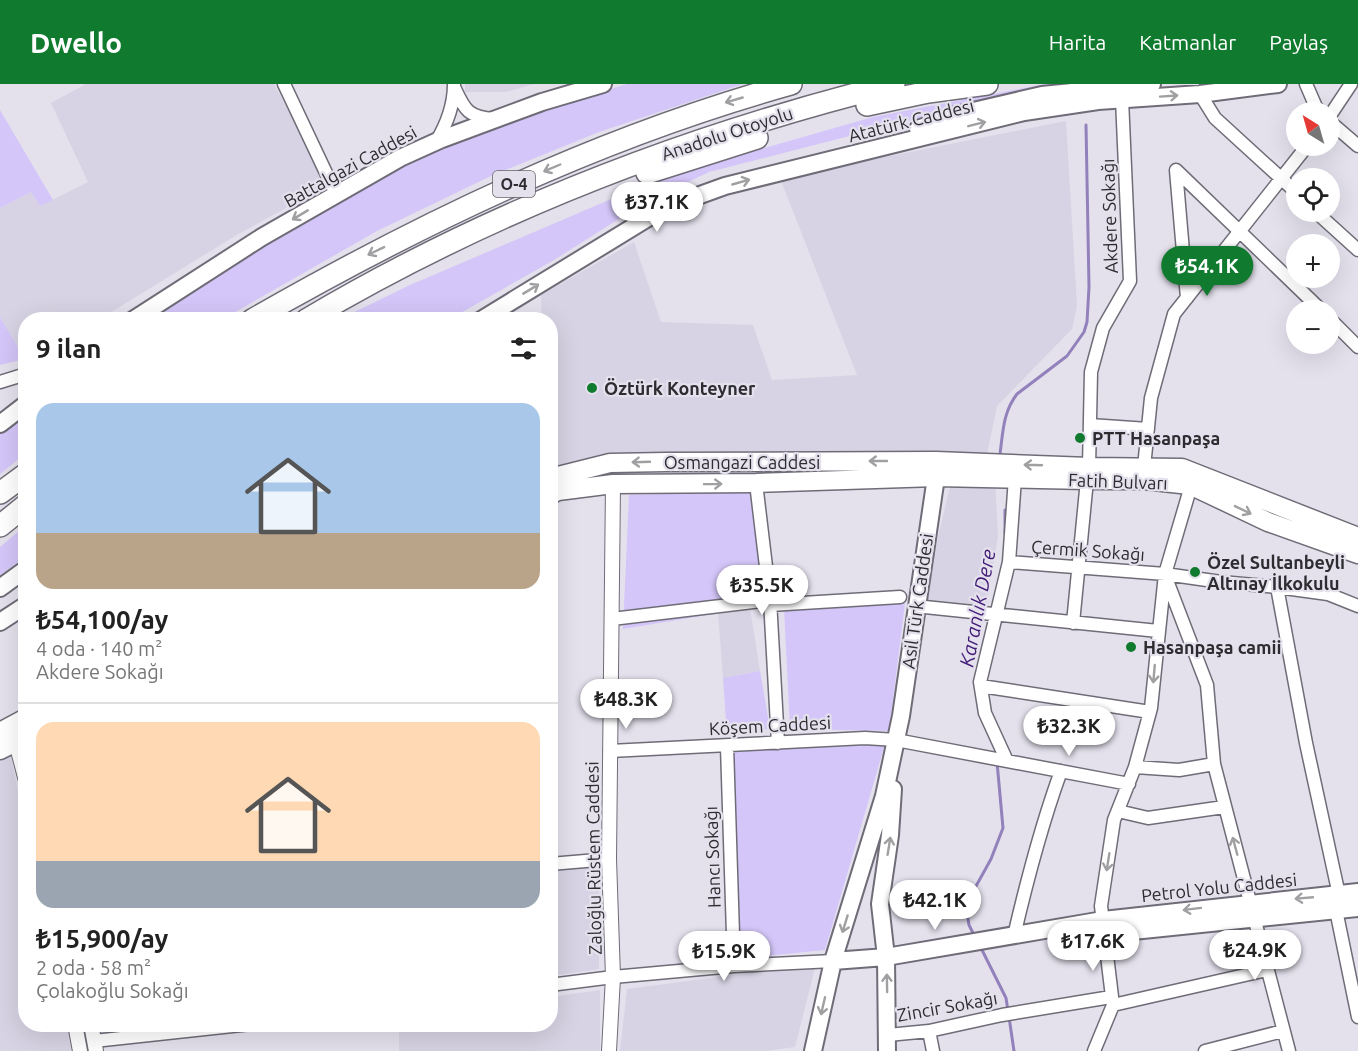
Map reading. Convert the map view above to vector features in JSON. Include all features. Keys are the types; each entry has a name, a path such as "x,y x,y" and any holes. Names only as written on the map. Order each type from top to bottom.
{"highway":[{"name":"Anadolu Otoyolu","path":"266,312 346,266 510,186 618,140 724,103 791,84"},
{"name":"Anadolu Otoyolu","path":"320,312 407,264 579,185 670,149 834,99 894,84"},
{"path":"454,241 664,167 857,107 928,92 987,84"},
{"path":"0,493 18,480"},
{"path":"0,526 18,511"}],"main road":[{"name":"Battalgazi Caddesi","path":"145,312 222,261 400,158 497,119 603,84"},
{"name":"Atatürk Caddesi","path":"838,158 1024,112 1122,99 1200,94 1278,84"},
{"name":"Atatürk Caddesi","path":"838,158 952,116 1042,95 1144,85"},
{"path":"494,312 582,260 635,225 678,203 752,179 838,158"},
{"path":"0,424 18,410"},
{"name":"Osmangazi Caddesi","path":"558,476 610,463 936,469"},
{"name":"Fatih Bulvarı","path":"936,469 1088,474"},
{"name":"Fatih Bulvarı","path":"936,469 1015,478 1144,473 1193,479 1358,537"},
{"name":"Osmangazi Caddesi","path":"558,491 613,484 756,483 936,469"},
{"name":"Asil Türk Caddesi","path":"813,1051 833,961 885,796 896,740 936,469"},
{"name":"Fatih Bulvarı","path":"1193,479 1268,522 1358,554"},
{"path":"0,588 18,575"},
{"path":"0,622 18,610"},
{"path":"0,732 18,733"},
{"name":"Asil Türk Caddesi","path":"887,1043 885,949 880,904 890,835 896,740"},
{"path":"856,887 874,892 880,904"},
{"name":"Petrol Yolu Caddesi","path":"1337,903 1358,892"},
{"name":"Petrol Yolu Caddesi","path":"833,961 885,949 903,954 1014,936 1252,910 1337,903 1358,908"}],"street":[{"path":"284,84 336,194"},
{"path":"1306,84 1314,102"},
{"path":"1340,102 1351,84"},
{"path":"454,86 466,111 482,118 497,119"},
{"path":"436,142 447,121 454,86"},
{"path":"1200,94 1215,118 1286,183"},
{"name":"Akdere Sokağı","path":"1073,623 1088,474 1091,372 1103,328 1130,281 1122,99"},
{"path":"1340,129 1358,146"},
{"path":"1144,473 1151,398 1174,314 1299,156"},
{"path":"1187,298 1176,170 1311,300"},
{"path":"1327,222 1358,250"},
{"path":"1340,329 1358,347"},
{"path":"0,382 18,376"},
{"path":"1090,425 1148,429"},
{"path":"1005,761 985,713 981,686 991,614 1009,562 1015,478"},
{"path":"1094,1051 1112,1001 1101,906 1114,820 1135,767 1150,712 1165,574 1193,479"},
{"path":"756,483 770,602 778,743"},
{"name":"Zaloğlu Rüstem Caddesi","path":"609,1051 612,977 609,859 613,484"},
{"name":"Çermik Sokağı","path":"1009,562 1165,574 1277,587 1328,594 1358,606"},
{"path":"1165,574 1207,685 1214,764 1289,1051"},
{"path":"1277,587 1358,1017"},
{"path":"612,619 770,602 900,597"},
{"path":"915,606 1158,631"},
{"path":"981,686 1150,712"},
{"name":"Köşem Caddesi","path":"610,751 865,738 896,740 1129,784"},
{"name":"Hancı Sokağı","path":"727,746 734,966"},
{"path":"1135,767 1179,770 1214,764"},
{"path":"1014,936 1042,823 1061,771"},
{"path":"1118,810 1148,818 1224,807"},
{"path":"558,863 609,859"},
{"path":"558,984 734,966 833,961"},
{"name":"Zincir Sokağı","path":"887,1043 929,1031 1008,1014 1112,1001 1268,970"},
{"path":"929,1031 933,1051"},
{"path":"1205,1051 1283,1031"},
{"path":"77,1032 80,1047 194,1032"}],"shaded area":[{"path":"86,84 274,84 328,185 235,236 111,312 18,312 18,347 0,317 0,208 31,192 40,206 88,182 51,103"},
{"path":"465,84 534,84 506,92 465,92"},
{"path":"627,84 743,84 599,132 493,175 377,231 235,312 158,312 226,265 429,151 527,115"},
{"path":"1045,84 1077,84 1021,92 709,172 644,203 554,260 462,312 354,312 410,285 630,191 705,165 873,117"},
{"path":"0,110 53,200 40,206 31,192 0,208"},
{"path":"1066,121 1077,306 1072,329 997,406 987,454 647,453 558,467 558,312 542,312 541,295 634,242 661,322 753,325 772,380 857,375 780,178"},
{"path":"0,317 18,347 18,361 0,365"},
{"path":"18,419 18,460 0,474 0,434"},
{"path":"952,478 995,480 998,536 986,610 922,605"},
{"path":"752,491 762,578 750,608 623,629 629,495"},
{"path":"18,532 18,562 0,575 0,547"},
{"path":"905,603 889,731 790,729 784,607"},
{"path":"750,608 760,671 723,678 718,613"},
{"path":"760,671 770,729 727,734 723,678"},
{"path":"885,744 825,950 738,959 733,751"},
{"path":"10,752 18,791 18,1032 69,1032 73,1051 0,1051 0,757"},
{"path":"599,862 599,969 558,975 558,865"},
{"path":"816,964 795,1047 765,1051 620,1051 627,989"},
{"path":"600,990 600,1051 399,1051 399,1032 558,1032 558,996"},
{"path":"99,1032 127,1032 100,1035"}],"waterway":[{"name":"Karanlık Dere","path":"1000,454 1004,422 1012,401 1017,394 1067,356 1084,332 1087,322 1089,287 1086,125"},
{"name":"Karanlık Dere","path":"1005,510 1005,533"},
{"name":"Karanlık Dere","path":"975,937 969,925 967,913 970,897 991,859 1003,828 997,762"},
{"name":"Karanlık Dere","path":"980,946 1006,998 1008,1011"},
{"name":"Karanlık Dere","path":"1009,1017 1014,1051"}],"place":[{"name":"Öztürk Konteyner","path":"592,388"},
{"name":"PTT Hasanpaşa","path":"1080,438"},
{"name":"Özel Sultanbeyli Altınay İlkokulu","path":"1195,572"},
{"name":"Hasanpaşa camii","path":"1131,647"}]}
